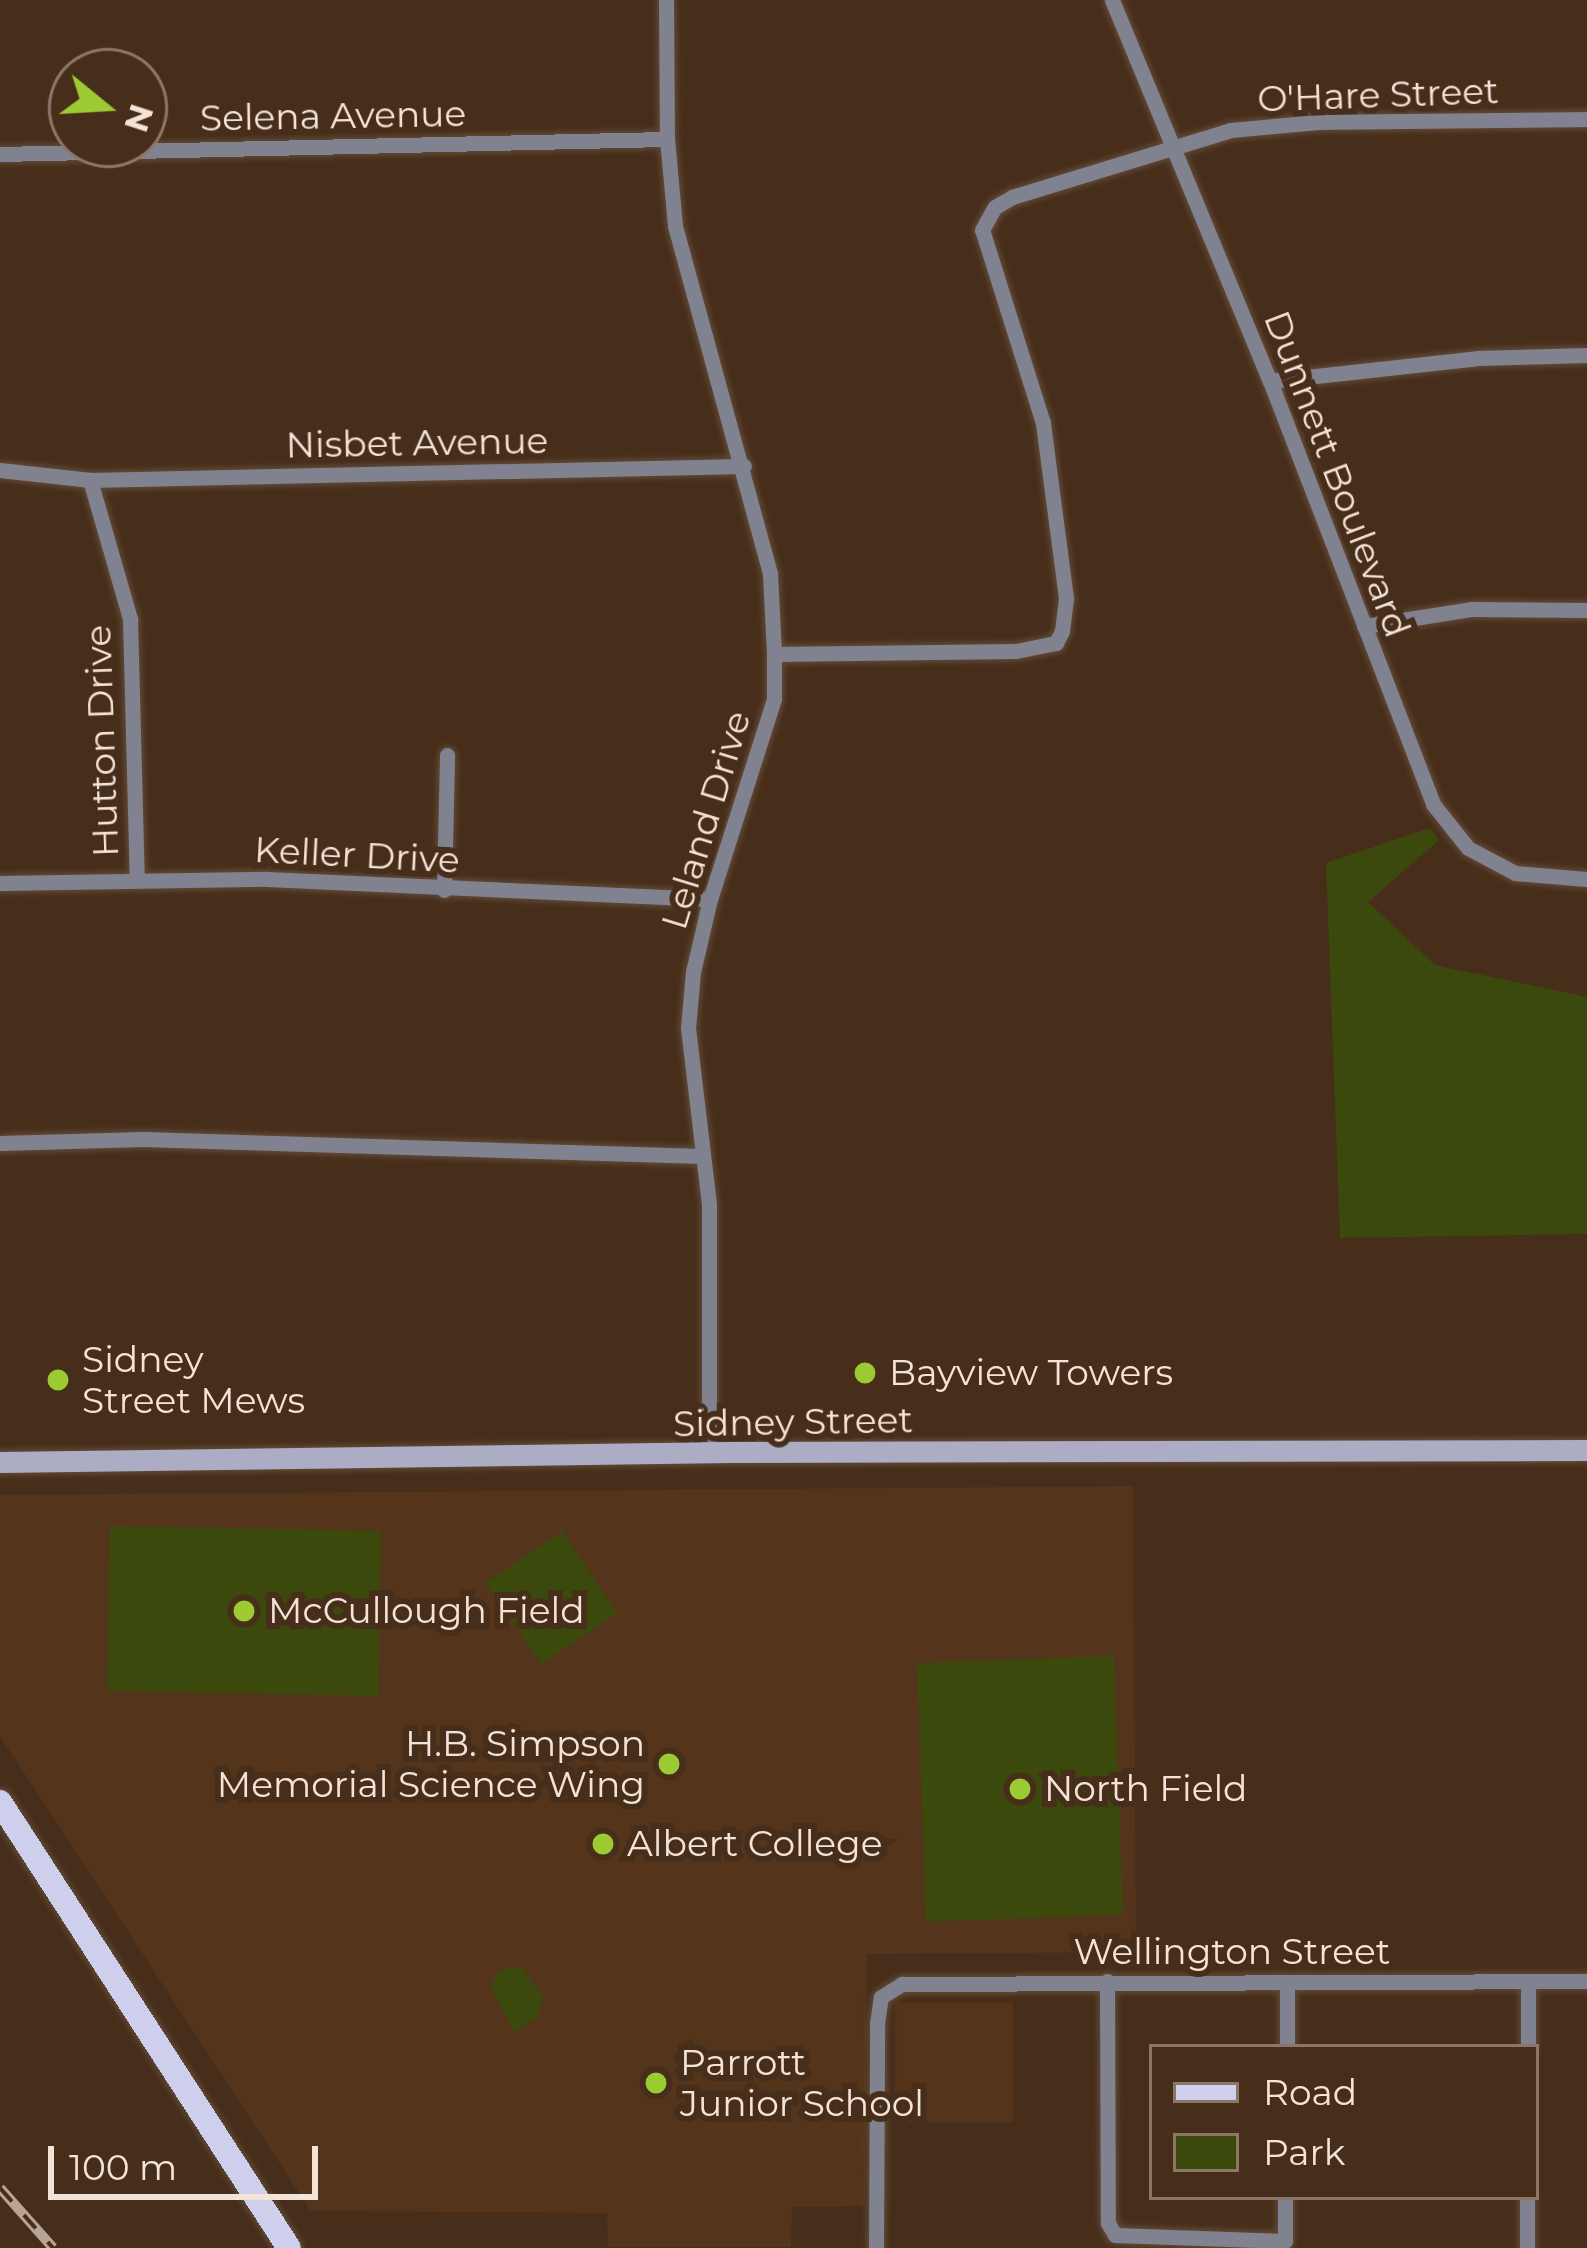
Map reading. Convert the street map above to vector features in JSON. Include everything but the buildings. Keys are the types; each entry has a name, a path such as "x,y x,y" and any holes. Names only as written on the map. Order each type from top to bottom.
{"main road":[{"name":"Sidney Street","path":"0,1462 709,1453 1587,1450"},
{"path":"0,1802 289,2248"}],"street":[{"name":"Leland Drive","path":"666,0 667,139 675,226 770,574 774,654 774,700 710,898 688,1028 709,1205 709,1453"},
{"name":"Dunnett Boulevard","path":"1112,0 1270,381 1433,804 1468,848 1515,873 1587,879"},
{"name":"O'Hare Street","path":"774,654 1016,651 1056,643 1066,598 1057,503 1042,423 982,230 994,207 1012,197 1231,130 1318,122 1587,119"},
{"name":"Selena Avenue","path":"0,154 667,139"},
{"path":"1270,381 1477,358 1587,356"},
{"name":"Nisbet Avenue","path":"90,480 744,466"},
{"path":"0,470 90,480"},
{"name":"Hutton Drive","path":"90,480 130,619 137,880"},
{"path":"1364,626 1471,609 1587,610"},
{"path":"444,890 447,755"},
{"name":"Keller Drive","path":"0,883 267,879 710,898"},
{"path":"0,1143 143,1138 703,1156"},
{"path":"1528,1981 1528,2044"},
{"name":"Wellington Street","path":"876,2248 881,1997 902,1984 1587,1981"},
{"path":"1107,1982 1108,2223 1115,2235 1285,2241 1285,2200"},
{"path":"1287,1984 1287,2044"},
{"path":"1527,2200 1527,2248"}],"shaded area":[{"name":"Albert College","path":"1133,1486 1136,1952 867,1954 865,2206 792,2207 791,2247 608,2247 607,2213 311,2211 0,1736 0,1495"},
{"path":"895,2003 1013,2003 1013,2122 895,2122"}],"green space":[{"path":"1430,828 1439,840 1368,902 1435,965 1587,997 1587,1234 1340,1238 1326,863"},
{"name":"McCullough Field","path":"110,1526 381,1531 378,1696 107,1691"},
{"path":"562,1531 617,1613 541,1665 486,1582"},
{"name":"North Field","path":"1114,1656 1123,1915 926,1922 917,1663"},
{"path":"522,1968 543,1996 538,2017 515,2032 491,1988 497,1973"}],"railway":[{"path":"0,2188 53,2248"}],"place":[{"name":"Bayview Towers","path":"865,1373"},
{"name":"Sidney Street Mews","path":"58,1380"},
{"name":"McCullough Field","path":"244,1611"},
{"name":"H.B. Simpson Memorial Science Wing","path":"669,1764"},
{"name":"North Field","path":"1020,1789"},
{"name":"Albert College","path":"603,1844"},
{"name":"Parrott Junior School","path":"656,2083"}]}
